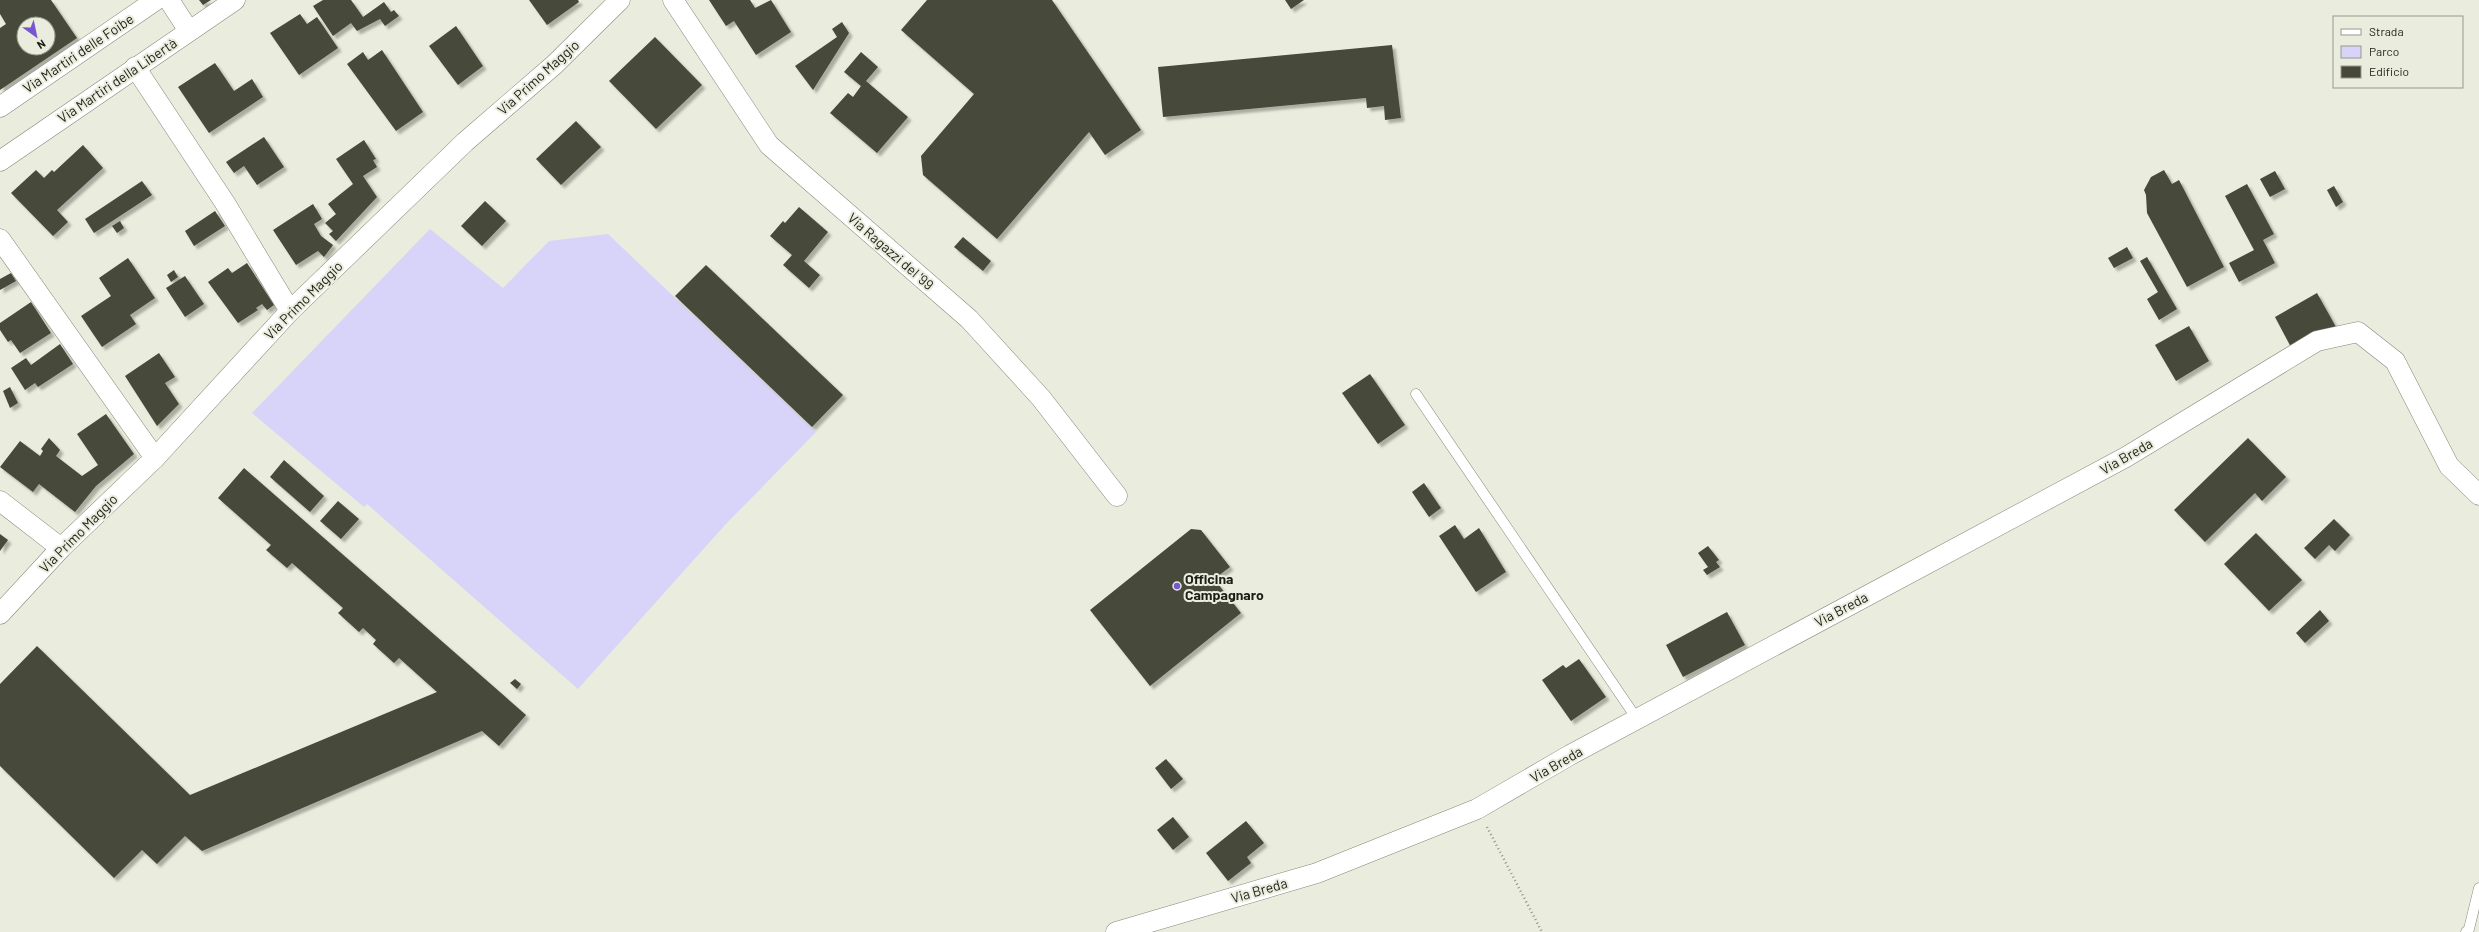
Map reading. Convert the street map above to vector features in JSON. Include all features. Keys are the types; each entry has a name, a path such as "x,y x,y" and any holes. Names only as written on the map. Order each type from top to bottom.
{"street":[{"name":"Via Martiri delle Foibe","path":"0,107 156,0"},
{"path":"169,0 189,31"},
{"name":"Via Martiri della Libertà","path":"0,161 135,67 235,0"},
{"name":"Via Primo Maggio","path":"0,614 61,548 155,458 290,311 465,142 554,65 620,0"},
{"name":"Via Ragazzi del '99","path":"673,0 769,145 969,319 1041,398 1117,496"},
{"path":"135,67 225,203 290,311"},
{"path":"0,239 155,458"},
{"name":"Via Breda","path":"1116,932 1317,873 1477,809 1638,719 2126,458 2316,341 2358,332 2396,361 2449,466 2479,495"},
{"path":"0,501 61,548"}],"lane":[{"path":"1416,394 1638,719"},
{"path":"2466,932 2469,929 2479,888"}],"path":[{"path":"1477,809 1542,932"}],"green space":[{"path":"430,229 503,288 549,241 608,234 816,432 725,525 578,689 367,504 364,507 252,413"}],"building":[{"path":"0,0 51,0 77,38 56,52 56,16 16,16 16,56 50,56 0,90 0,28 6,24 0,14"},
{"path":"199,0 211,0 203,5"},
{"path":"323,0 351,0 363,17 384,2 391,12 394,10 399,16 385,26 380,19 357,31 351,23 333,36 313,6"},
{"path":"529,0 578,0 579,2 547,25"},
{"path":"709,0 750,0 755,8 771,0 791,32 756,55 734,21 726,26"},
{"path":"927,0 1052,0 1141,130 1105,155 1089,132 997,239 923,175 921,156 974,94 901,30"},
{"path":"1285,0 1304,0 1291,9"},
{"path":"300,14 307,24 317,17 338,48 299,75 270,33"},
{"path":"842,22 849,33 813,90 795,66 837,37 832,29"},
{"path":"456,26 483,66 458,85 429,46"},
{"path":"655,37 702,85 656,129 609,81"},
{"path":"1392,45 1401,118 1385,120 1384,106 1367,108 1366,98 1163,117 1158,67"},
{"path":"382,50 423,112 396,131 347,64 363,52 368,60"},
{"path":"861,52 878,67 866,81 908,117 877,153 830,113 848,93 853,97 861,86 844,72"},
{"path":"215,63 234,91 252,79 263,97 209,133 178,87"},
{"path":"576,121 601,147 561,185 536,159"},
{"path":"264,137 284,167 257,185 244,166 234,173 226,162"},
{"path":"364,140 376,159 373,160 377,167 363,176 377,197 336,241 329,234 333,231 325,223 336,214 328,204 353,184 336,159"},
{"path":"83,145 103,168 57,210 68,222 53,236 11,193 36,170 44,178 52,170 54,172"},
{"path":"2164,170 2172,184 2179,180 2224,267 2187,287 2147,213 2146,195 2144,190 2151,177"},
{"path":"2275,171 2285,189 2270,197 2260,179"},
{"path":"142,181 152,195 94,233 85,219"},
{"path":"2247,184 2274,234 2263,240 2275,263 2239,282 2229,263 2254,250 2225,196"},
{"path":"2334,186 2343,202 2336,207 2327,190"},
{"path":"485,201 506,221 482,246 461,226"},
{"path":"313,204 322,219 314,224 321,236 333,245 324,257 318,251 296,265 273,230"},
{"path":"799,207 828,232 804,261 820,275 809,288 783,265 792,255 770,236 783,221 785,223"},
{"path":"215,211 225,226 194,246 185,231"},
{"path":"120,221 124,228 117,233 112,226"},
{"path":"963,237 991,261 983,271 954,247"},
{"path":"2127,247 2133,258 2114,268 2108,258"},
{"path":"2147,257 2177,309 2159,320 2147,299 2158,292 2140,261"},
{"path":"128,258 155,298 130,315 136,324 102,347 81,316 111,296 99,278"},
{"path":"247,263 274,305 267,310 262,304 256,308 258,310 238,323 208,282 228,268 232,273"},
{"path":"706,265 843,395 812,427 675,296"},
{"path":"174,270 178,277 171,282 167,275"},
{"path":"11,273 16,281 0,290 0,279"},
{"path":"185,276 204,304 185,317 166,288"},
{"path":"2317,293 2336,327 2293,351 2275,317"},
{"path":"31,302 51,333 20,353 11,340 8,342 0,330 0,323"},
{"path":"2189,326 2209,361 2176,381 2155,345"},
{"path":"60,344 73,364 38,387 35,383 25,390 11,368 26,358 31,365"},
{"path":"159,353 175,377 165,383 179,404 157,426 125,376"},
{"path":"1370,374 1405,425 1378,444 1342,393"},
{"path":"10,387 18,403 10,408 3,391"},
{"path":"106,414 134,454 96,486 75,512 39,484 33,492 0,467 20,441 40,456 43,451 41,449 49,438 60,450 56,456 82,476 98,465 77,434"},
{"path":"2248,438 2286,477 2262,501 2255,493 2205,542 2174,510"},
{"path":"284,460 324,496 310,512 270,477"},
{"path":"244,468 526,715 499,746 482,731 202,851 185,836 157,864 142,850 114,878 0,766 0,684 37,646 190,795 437,692 399,658 394,663 373,644 376,640 363,628 359,632 338,613 343,608 292,563 287,568 266,550 271,545 218,498"},
{"path":"1424,483 1441,508 1429,517 1412,492"},
{"path":"338,501 359,519 341,539 320,521"},
{"path":"2334,519 2350,535 2335,551 2329,545 2315,559 2304,548"},
{"path":"1455,525 1464,539 1479,528 1506,572 1476,592 1439,536"},
{"path":"1191,529 1201,530 1230,567 1214,579 1241,613 1150,686 1090,610"},
{"path":"2256,533 2302,580 2269,611 2224,564"},
{"path":"0,534 8,540 0,551"},
{"path":"1708,546 1719,560 1716,562 1720,567 1707,575 1703,570 1708,567 1698,553"},
{"path":"2320,610 2329,621 2305,643 2296,633"},
{"path":"1727,612 1745,645 1683,677 1666,645"},
{"path":"1579,659 1606,697 1571,721 1542,680 1563,665 1566,668"},
{"path":"515,679 521,684 517,689 510,683"},
{"path":"1166,759 1183,779 1171,789 1155,768"},
{"path":"1173,817 1189,837 1173,850 1157,830"},
{"path":"1246,821 1264,843 1247,857 1251,863 1228,881 1206,853"}],"place":[{"name":"Officina Campagnaro","path":"1177,586"}]}
